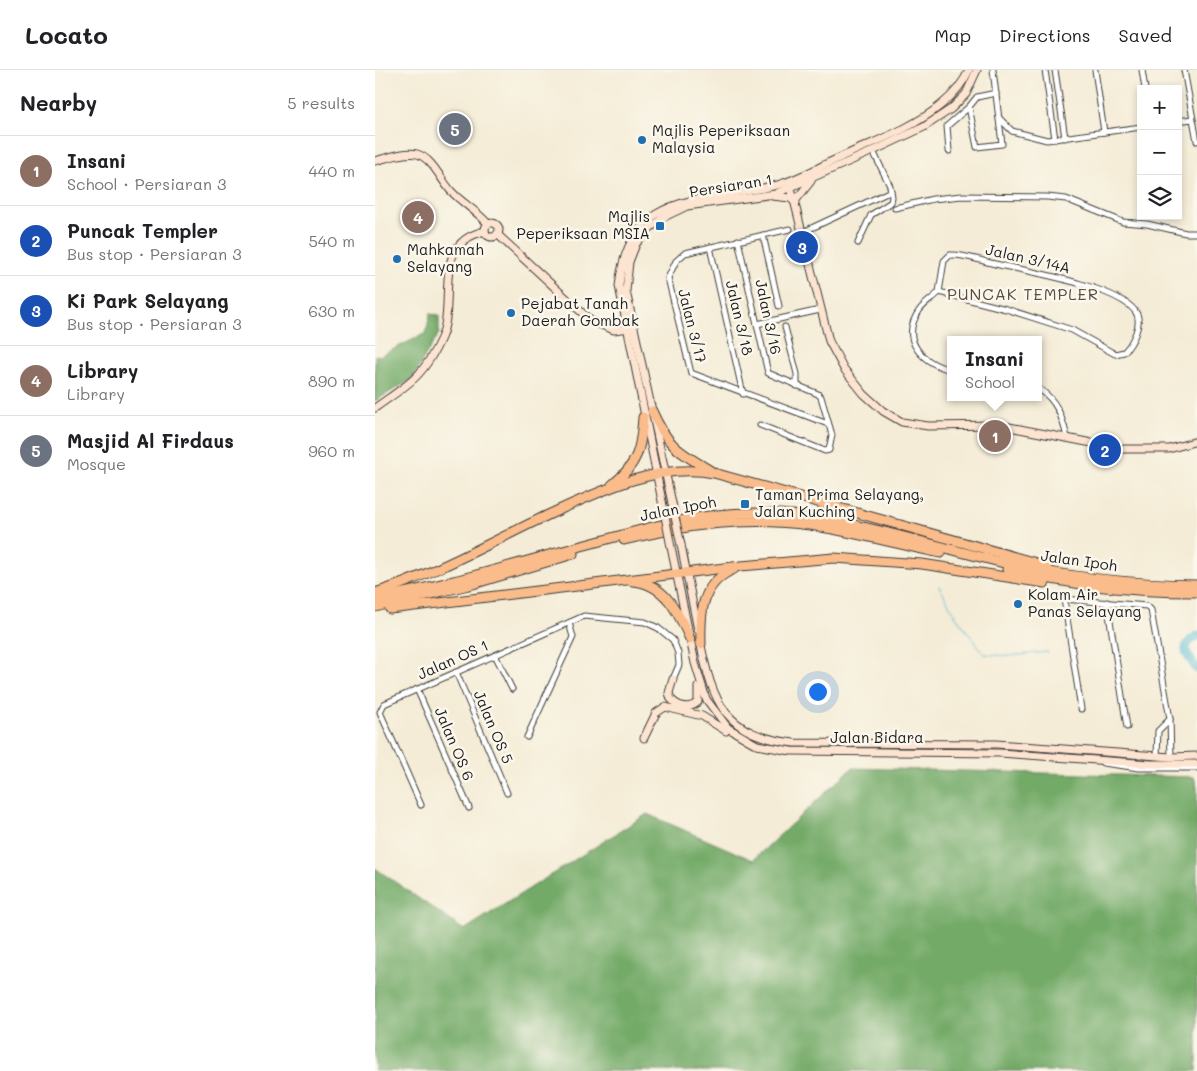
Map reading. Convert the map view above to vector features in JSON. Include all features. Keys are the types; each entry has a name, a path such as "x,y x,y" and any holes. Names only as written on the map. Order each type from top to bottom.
{"highway":[{"path":"652,411 658,425 675,449 683,456 714,473"},
{"path":"610,487 629,470 637,457 643,417"},
{"path":"375,592 436,568 610,487 665,473 705,471 1100,579"},
{"name":"Jalan Ipoh","path":"375,599 472,577 672,522 745,513 787,514 843,522 1009,564 1100,579 1197,585"},
{"name":"Jalan Ipoh","path":"375,607 446,591 579,552 650,534 698,525 729,522 809,525 944,554 1029,575 1075,583 1157,591 1197,592"},
{"path":"375,611 741,566 834,558 922,564 1026,582 1075,583"},
{"path":"701,644 700,617 707,592 720,576 741,566"},
{"path":"603,582 637,582 654,587 676,609 690,639"}],"main road":[{"name":"Persiaran 1","path":"682,573 671,547 643,417 631,349 626,276 629,262 645,232 664,217 687,206 769,196 931,113 955,91 969,70"},
{"name":"Persiaran 1","path":"682,573 681,545 652,411 619,286 621,262 631,240 651,218 672,206 692,199 790,184 813,178 924,127 951,110 966,94 977,70"},
{"path":"375,161 406,154 419,154 428,162 451,191 482,216 486,228"},
{"path":"796,202 813,178"},
{"path":"790,184 829,341 844,369 883,412 902,422 928,426 999,425 1123,449 1169,448 1197,441"},
{"path":"769,196 790,198 796,202"},
{"path":"375,408 411,384 423,371 443,332 451,262 457,247 466,238 497,225 497,234 591,321 613,330 626,338 631,349"},
{"path":"613,330 631,328"},
{"name":"Jalan Bidara","path":"682,573 690,639 706,699 728,728 757,745 791,751 999,753 1151,764 1197,763"},
{"name":"Jalan Bidara","path":"682,573 711,683 720,703 743,729 770,740 793,743 996,744 1171,757 1197,756"},
{"path":"673,679 669,693 672,701 683,707 694,705 699,694 695,663"},
{"path":"673,679 666,698 679,710"},
{"path":"644,738 660,709 668,707 708,718 753,747 769,751 791,751"},
{"path":"1157,756 1157,759 1162,762 1197,763"}],"street":[{"path":"969,107 979,148 1002,144 993,70"},
{"path":"1045,70 1055,139"},
{"path":"1055,70 1065,138"},
{"path":"1095,70 1104,132"},
{"path":"1142,70 1144,85"},
{"path":"1184,70 1197,142"},
{"path":"949,151 946,129 977,97 996,93"},
{"path":"999,118 1012,131 1032,137 1055,139 1137,128"},
{"path":"1182,120 1192,119"},
{"path":"859,243 871,215 891,202 891,191 873,151"},
{"path":"803,232 891,191"},
{"path":"895,208 933,199 962,196 1047,197 1066,199 1123,222 1147,224 1185,233 1197,233"},
{"name":"Jalan 3/17","path":"790,229 685,253 676,261 668,278 691,373 743,394 828,424"},
{"path":"763,235 779,306"},
{"name":"Jalan 3/16","path":"737,240 767,373 818,394 821,397 828,424"},
{"name":"Jalan 3/18","path":"710,247 743,394"},
{"name":"Jalan 3/14A","path":"954,255 1075,283 1111,295 1134,309 1137,318 1135,334 1128,348 1119,355 1071,330 1006,309 939,292 944,261 954,255"},
{"path":"939,292 920,309 914,320 912,332 921,356 934,365 947,369"},
{"path":"757,324 820,310"},
{"path":"785,327 797,374 797,386"},
{"path":"1042,391 1049,396 1059,410 1067,437"},
{"path":"760,425 827,451 832,435 828,424"},
{"path":"1081,709 1064,599 1150,608 1169,719 1171,757"},
{"path":"1107,602 1127,727"},
{"name":"Jalan OS 1","path":"421,806 380,712 383,704 584,616 640,621 651,624 663,632 673,640 678,653 679,665 673,679"},
{"path":"527,737 573,636 569,623"},
{"path":"495,655 512,689"},
{"name":"Jalan OS 5","path":"456,672 507,793"},
{"name":"Jalan OS 6","path":"417,689 469,808"},
{"path":"1157,756 1158,732 1169,719"},
{"path":"1083,760 1139,768 1197,768"}],"green space":[{"path":"430,314 439,315 439,333 412,379 375,401 375,355 380,356 426,333"},
{"path":"852,768 1194,777 1197,787 1197,1071 375,1071 375,868 464,930 647,814 753,860"}],"waterway":[{"path":"939,586 955,615 984,654 1009,656 1048,652"},
{"path":"1197,636 1191,640 1186,648 1197,669"}],"place":[{"name":"Masjid Al Firdaus","path":"455,129"},
{"name":"Majlis Peperiksaan Malaysia","path":"642,140"},
{"name":"Library","path":"418,217"},
{"name":"Majlis Peperiksaan MSIA","path":"660,226"},
{"name":"Ki Park Selayang","path":"802,247"},
{"name":"Mahkamah Selayang","path":"397,259"},
{"name":"Pejabat Tanah Daerah Gombak","path":"511,313"},
{"name":"Insani","path":"995,436"},
{"name":"Puncak Templer","path":"1105,450"},
{"name":"Taman Prima Selayang, Jalan Kuching","path":"745,504"},
{"name":"Kolam Air Panas Selayang","path":"1018,604"}],"district":[{"name":"PUNCAK TEMPLER","path":"1023,294"}]}
